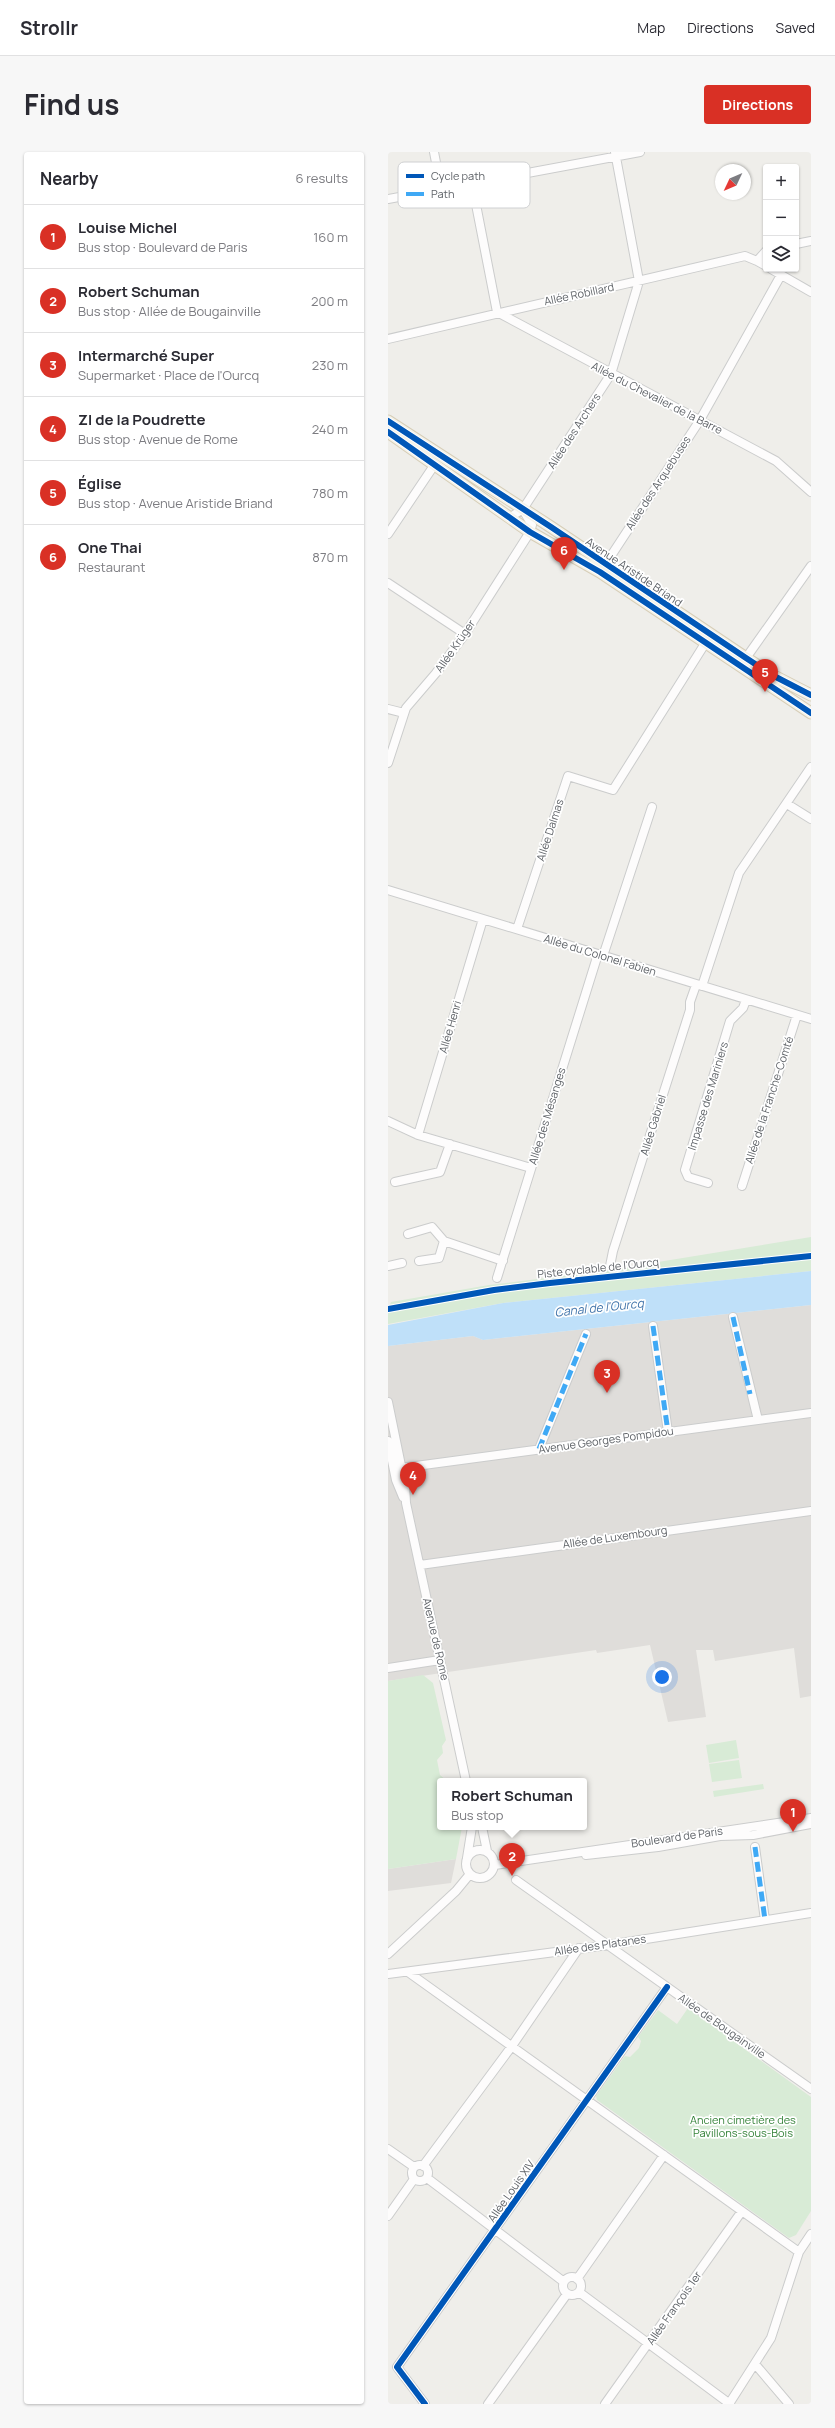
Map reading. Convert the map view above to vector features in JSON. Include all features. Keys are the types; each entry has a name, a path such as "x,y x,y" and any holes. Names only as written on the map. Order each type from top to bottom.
{"main road":[{"name":"Avenue Aristide Briand","path":"388,421 772,675 811,695"},
{"name":"Avenue Aristide Briand","path":"388,432 530,532 600,572 811,713"}],"street":[{"path":"434,152 436,162"},
{"path":"530,172 615,154 640,152"},
{"path":"615,154 639,281"},
{"path":"388,199 398,197"},
{"path":"476,208 496,312"},
{"path":"799,243 811,241"},
{"path":"763,255 758,261 763,264"},
{"name":"Allée Robillard","path":"388,339 496,312 745,256 758,261"},
{"path":"776,272 811,292"},
{"name":"Allée des Arquebuses","path":"605,565 700,420 781,275"},
{"name":"Allée des Archers","path":"523,509 611,374 639,281"},
{"name":"Allée du Chevalier de la Barre","path":"496,312 776,461 811,492"},
{"path":"388,534 435,464"},
{"path":"509,518 523,509 532,524 530,532"},
{"name":"Allée Krüger","path":"388,763 404,713 465,634 530,532"},
{"path":"746,658 811,566"},
{"path":"388,583 465,634"},
{"name":"Allée Dalmas","path":"517,929 568,776 613,790 706,642"},
{"path":"388,709 404,713"},
{"name":"Allée Gabriel","path":"610,1266 613,1251 690,1010 690,1002 699,985 739,873 811,767"},
{"path":"787,804 811,819"},
{"name":"Allée des Mésanges","path":"497,1278 600,955 652,806"},
{"name":"Allée du Colonel Fabien","path":"388,890 811,1020"},
{"name":"Allée Henri","path":"418,1135 483,919"},
{"name":"Impasse des Mariniers","path":"708,1183 688,1177 685,1170 730,1021 743,1008 746,1000"},
{"name":"Allée de la Franche-Comté","path":"742,1186 797,1015"},
{"path":"388,1122 418,1135 531,1168"},
{"path":"395,1182 440,1172 450,1144"},
{"path":"408,1234 432,1227 444,1241 503,1261"},
{"path":"419,1261 439,1258 444,1241"},
{"path":"388,1266 402,1263"},
{"path":"733,1318 750,1394 758,1420"},
{"path":"653,1326 668,1432"},
{"path":"540,1449 586,1334"},
{"name":"Avenue de Rome","path":"388,1402 405,1485 406,1503 467,1778"},
{"name":"Avenue Georges Pompidou","path":"401,1468 811,1413"},
{"name":"Avenue de Rome","path":"388,1441 396,1480 406,1503"},
{"path":"390,1456 396,1458 401,1479 405,1485"},
{"name":"Allée de Luxembourg","path":"420,1565 811,1511"},
{"path":"388,1668 440,1660"},
{"name":"Boulevard de Paris","path":"495,1865 598,1848 811,1818"},
{"name":"Boulevard de Paris","path":"543,1858 658,1847 720,1836 753,1834 811,1824"},
{"path":"472,1830 466,1866 470,1874 480,1878"},
{"path":"456,1891 480,1878 488,1876 495,1865 493,1857 488,1851 483,1830"},
{"path":"755,1847 765,1920"},
{"path":"577,1855 597,1851 598,1848"},
{"path":"467,1858 474,1851 488,1851"},
{"path":"388,1954 456,1891 470,1874"},
{"name":"Allée de Bougainville","path":"516,1880 811,2089"},
{"name":"Allée des Platanes","path":"388,1974 608,1945 811,1913"},
{"path":"388,2149 414,2168 423,2166 512,2046 579,1948"},
{"path":"408,1972 799,2252"},
{"name":"Allée Louis XIV","path":"425,2404 397,2367 496,2230 667,1987"},
{"path":"577,2279 664,2155"},
{"path":"414,2168 411,2172 414,2179 421,2182 427,2178 428,2172 423,2166"},
{"path":"427,2178 564,2282"},
{"path":"388,2216 414,2179"},
{"name":"Allée François 1er","path":"605,2404 742,2211"},
{"path":"579,2292 730,2404 771,2338 799,2252 811,2234"},
{"path":"567,2294 563,2287 564,2282 568,2278 577,2279"},
{"path":"567,2294 572,2295 579,2292 581,2286 577,2279"},
{"path":"488,2404 567,2294"},
{"path":"756,2364 789,2404"}],"shaded area":[{"path":"811,1305 811,1696 800,1698 794,1648 715,1661 713,1650 696,1650 706,1717 668,1722 650,1645 597,1653 596,1650 388,1681 388,1346 473,1336 483,1340"},
{"path":"456,1859 451,1883 388,1891 388,1869"}],"green space":[{"path":"811,1237 811,1271 503,1303 388,1324 388,1309 391,1302 489,1285 609,1270"},
{"path":"423,1675 433,1683 446,1740 442,1746 443,1753 437,1760 440,1775 444,1778 437,1778 437,1830 461,1830 456,1859 388,1869 388,1681"},
{"path":"736,1740 739,1758 709,1763 706,1745"},
{"path":"739,1760 742,1778 712,1782 709,1764"},
{"path":"763,1784 764,1789 714,1797 713,1791"},
{"name":"Ancien cimetière des Pavillons-sous-Bois","path":"688,2008 811,2097 811,2211 796,2235 789,2238 597,2100 596,2096 625,2056 630,2057 639,2048 641,2041 638,2037 658,2010 677,2024"}],"water":[{"name":"Canal de l'Ourcq","path":"811,1271 811,1305 483,1340 473,1336 388,1346 388,1325 503,1303"}],"marked path":[{"path":"733,1317 750,1394"},
{"path":"653,1326 668,1432"},
{"path":"539,1449 586,1334"},
{"path":"755,1847 765,1920"}],"cycle path":[{"path":"388,421 551,527 772,675 811,695"},
{"path":"388,432 530,532 600,572 811,713"},
{"name":"Piste cyclable de l'Ourcq","path":"388,1309 494,1290 811,1256"},
{"path":"425,2404 397,2367 667,1987"}],"place":[{"name":"One Thai","path":"564,570"},
{"name":"Église","path":"765,692"},
{"name":"Intermarché Super","path":"607,1393"},
{"name":"ZI de la Poudrette","path":"413,1495"},
{"name":"Louise Michel","path":"793,1832"},
{"name":"Robert Schuman","path":"512,1876"}]}
